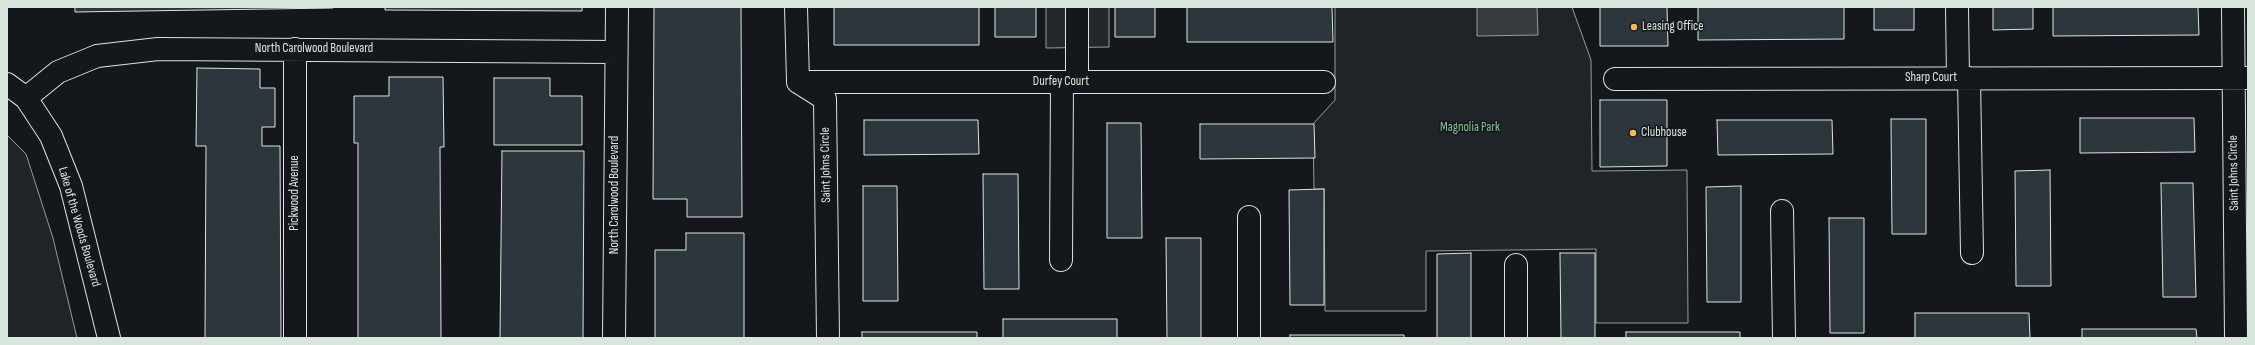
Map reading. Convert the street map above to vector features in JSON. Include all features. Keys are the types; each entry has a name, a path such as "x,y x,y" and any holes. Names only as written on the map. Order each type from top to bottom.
{"street":[{"name":"North Carolwood Boulevard","path":"614,338 617,7"},
{"path":"796,7 798,82"},
{"path":"1061,260 1070,82 1077,7"},
{"path":"1957,7 1963,78 1972,254"},
{"name":"Saint Johns Circle","path":"2233,7 2240,78 2236,338"},
{"name":"North Carolwood Boulevard","path":"26,98 58,72 97,56 158,49 616,52"},
{"name":"Pickwood Avenue","path":"295,338 296,49"},
{"name":"Sharp Court","path":"1614,79 2240,78"},
{"name":"Durfey Court","path":"798,82 1324,82"},
{"name":"Saint Johns Circle","path":"798,82 825,99 828,338"},
{"name":"Lake of the Woods Boulevard","path":"7,84 26,98 51,136 71,186 109,338"},
{"path":"1782,211 1784,338"},
{"path":"1249,217 1249,338"},
{"path":"1516,265 1516,338"}],"green space":[{"name":"Magnolia Park","path":"1335,7 1572,7 1591,60 1592,171 1687,170 1688,323 1596,323 1596,249 1426,251 1426,311 1325,311 1324,189 1314,189 1313,124 1335,100"},
{"path":"7,135 26,154 53,238 77,338 7,338"}],"shaded area":[{"path":"1046,7 1109,7 1109,47 1046,48"},
{"path":"1477,7 1537,7 1538,35 1477,36"}],"building":[{"path":"75,7 333,7 333,8 75,12"},
{"path":"385,7 582,7 582,11 385,10"},
{"path":"654,7 741,7 742,217 687,217 687,199 653,199"},
{"path":"834,7 979,7 979,45 834,45"},
{"path":"995,7 1036,7 1036,37 995,37"},
{"path":"1115,7 1155,7 1155,37 1115,37"},
{"path":"1187,7 1332,7 1333,42 1187,42"},
{"name":"Leasing Office","path":"1600,7 1667,7 1668,46 1600,46"},
{"path":"1698,7 1844,7 1844,39 1698,40"},
{"path":"1874,7 1914,7 1914,30 1874,30"},
{"path":"1993,7 2033,7 2033,29 1993,30"},
{"path":"2053,7 2198,7 2199,35 2053,36"},
{"path":"197,68 260,69 260,88 275,88 275,127 262,127 262,146 280,146 281,338 205,338 206,146 196,146"},
{"path":"389,77 443,77 444,147 440,147 441,338 358,338 358,143 354,143 354,96 389,96"},
{"path":"494,78 550,78 550,96 582,96 582,145 494,145"},
{"name":"Clubhouse","path":"1600,100 1667,100 1667,166 1600,167"},
{"path":"2080,118 2194,118 2195,152 2080,153"},
{"path":"1891,119 1926,119 1926,234 1892,234"},
{"path":"864,120 978,120 979,154 864,155"},
{"path":"1717,120 1832,120 1833,154 1718,155"},
{"path":"1107,123 1141,123 1142,238 1107,238"},
{"path":"1200,124 1314,124 1315,158 1200,159"},
{"path":"502,151 584,151 583,338 500,338"},
{"path":"2050,170 2051,286 2016,286 2015,171"},
{"path":"983,174 1018,174 1019,289 984,289"},
{"path":"2161,183 2193,183 2196,297 2163,297"},
{"path":"863,186 897,186 898,301 863,301"},
{"path":"1741,186 1741,302 1707,302 1706,187"},
{"path":"1324,189 1324,305 1290,305 1289,190"},
{"path":"1829,218 1864,218 1864,333 1830,333"},
{"path":"686,233 744,233 744,338 655,338 655,250 686,250"},
{"path":"1166,238 1201,238 1201,338 1167,338"},
{"path":"1471,253 1471,338 1437,338 1437,254"},
{"path":"1560,253 1595,253 1595,338 1561,338"},
{"path":"1915,313 2029,313 2030,338 1915,338"},
{"path":"1003,319 1117,319 1117,338 1003,338"},
{"path":"2082,329 2196,329 2197,338 2082,338"},
{"path":"862,332 977,332 977,338 862,338"},
{"path":"1626,332 1740,332 1740,338 1626,338"},
{"path":"1290,335 1404,335 1404,338 1290,338"}],"place":[{"name":"Leasing Office","path":"1634,27"},
{"name":"Clubhouse","path":"1633,133"}]}
